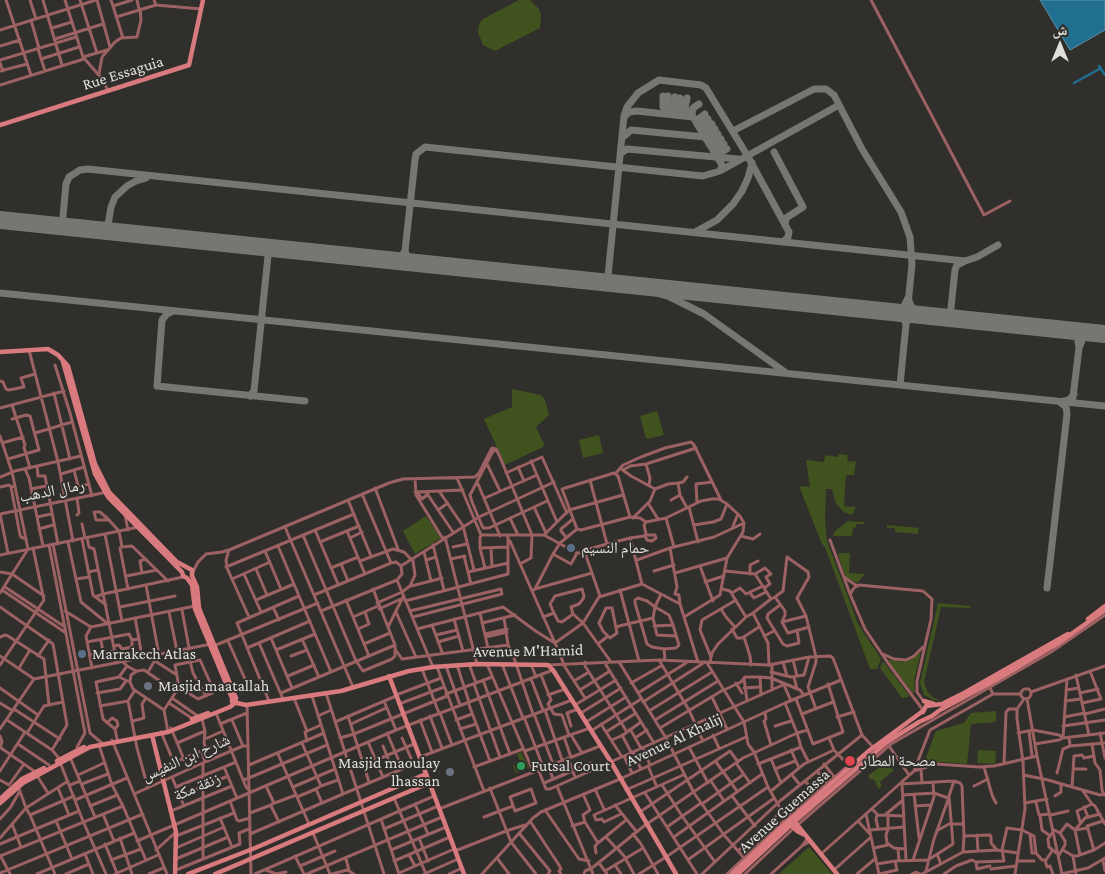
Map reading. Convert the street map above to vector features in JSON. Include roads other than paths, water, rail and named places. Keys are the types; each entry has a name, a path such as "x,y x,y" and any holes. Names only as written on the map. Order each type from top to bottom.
{"street":[{"path":"7,0 31,75"},
{"path":"30,0 36,19"},
{"path":"43,0 62,65"},
{"path":"65,0 84,58 99,75 108,91"},
{"path":"80,0 97,53"},
{"path":"0,30 97,0 109,48"},
{"path":"111,0 123,38"},
{"path":"113,6 132,0"},
{"path":"99,75 101,60 115,42 123,38 137,37 140,20 137,0"},
{"path":"154,0 156,5"},
{"path":"182,0 182,7"},
{"name":"Rue Essaguia","path":"0,125 189,65 204,0"},
{"path":"871,0 984,215 1010,201"},
{"path":"116,17 156,5 201,9"},
{"path":"31,20 45,71"},
{"path":"52,28 72,22"},
{"path":"27,64 2,71 0,62 103,24"},
{"path":"0,46 20,40"},
{"path":"41,59 79,47"},
{"path":"0,85 109,48"},
{"path":"0,352 48,349 63,360 90,464 107,492 125,515 169,555 192,569 187,575"},
{"path":"29,350 58,462 73,540"},
{"path":"55,365 64,391 92,496"},
{"path":"0,381 3,382 6,390 9,390 24,386 21,378 35,374"},
{"path":"0,408 64,391"},
{"path":"54,393 70,459"},
{"path":"12,405 14,418 23,437 31,490 43,546"},
{"path":"8,459 40,450 30,416 14,418"},
{"path":"35,434 72,422"},
{"path":"0,436 12,472 15,511 20,535 21,538 26,540"},
{"path":"2,443 23,437"},
{"path":"568,511 562,488 616,473 631,461 665,448 691,442 696,448 721,500"},
{"path":"96,598 103,594 168,581 187,575 206,554 229,550 396,480 470,478 477,475 492,448 496,449"},
{"path":"621,469 646,464 696,448"},
{"path":"496,449 492,453 470,498 484,529 547,501"},
{"path":"496,449 532,535 531,558 520,564"},
{"path":"0,477 12,472 81,456"},
{"path":"506,473 540,457 543,458 577,529"},
{"path":"531,461 557,522"},
{"path":"487,464 500,492"},
{"path":"646,464 649,485"},
{"path":"37,466 38,476"},
{"path":"60,474 84,467"},
{"path":"518,467 524,481"},
{"path":"621,469 655,489"},
{"path":"74,470 78,487"},
{"path":"616,473 632,517"},
{"path":"485,498 537,474"},
{"path":"29,478 45,476 58,544"},
{"path":"632,517 648,503 655,489 668,484 684,482 687,477"},
{"path":"415,478 418,499 444,538 463,604 477,664"},
{"path":"457,478 481,535 480,548 485,568"},
{"path":"590,480 608,544"},
{"path":"401,566 475,519 554,482"},
{"path":"697,503 696,484 712,482"},
{"path":"477,483 500,536"},
{"path":"63,490 89,484"},
{"path":"678,484 680,495 688,508 694,525 698,542"},
{"path":"0,487 10,485 13,487"},
{"path":"31,490 46,486"},
{"path":"13,487 28,549 2,590 70,629"},
{"path":"375,488 396,546 412,559 416,572 387,627"},
{"path":"416,492 463,490"},
{"path":"416,492 420,498 433,491"},
{"path":"440,491 464,526 474,570"},
{"path":"107,492 187,575"},
{"name":"رمال الدهب","path":"0,513 107,492"},
{"path":"362,494 391,563"},
{"path":"428,495 453,532"},
{"path":"545,534 568,511 624,495"},
{"path":"671,500 680,495"},
{"path":"77,498 80,513 77,515"},
{"path":"534,590 560,543 577,529 581,530 632,517 640,518 646,522 666,518 709,499 721,500 738,513 744,523 741,536 727,558 720,595 684,617"},
{"path":"348,500 371,556"},
{"path":"438,510 448,503"},
{"path":"648,503 658,519"},
{"path":"694,525 718,521 721,519 727,504"},
{"path":"534,507 545,534"},
{"path":"0,513 2,539 8,553"},
{"path":"733,526 738,513"},
{"path":"37,516 51,514"},
{"path":"226,567 354,514"},
{"path":"125,515 128,530"},
{"path":"510,518 518,535"},
{"path":"666,518 677,588 675,594"},
{"path":"108,519 120,532 122,547 120,548 128,589"},
{"path":"566,537 561,529 573,519"},
{"path":"481,535 545,534 577,553 585,553 608,544 645,535 644,525 646,522"},
{"path":"637,560 672,548 698,542 744,523"},
{"path":"82,524 93,595 106,604"},
{"path":"39,528 53,525"},
{"path":"285,526 353,687"},
{"path":"320,542 359,526"},
{"path":"0,555 140,527"},
{"path":"315,530 338,585"},
{"path":"347,531 365,574"},
{"path":"350,538 362,532"},
{"path":"105,534 122,621"},
{"path":"741,536 751,539 760,534"},
{"path":"303,535 356,661 362,670 394,658 395,647"},
{"path":"509,535 510,542 534,590 564,663 585,698"},
{"path":"353,617 403,597 458,587 508,574 509,535"},
{"path":"85,538 89,547 94,549 117,663"},
{"path":"630,538 642,584"},
{"path":"830,540 865,629 925,715 929,717 1067,642 1105,615"},
{"path":"68,542 82,604 109,624"},
{"path":"453,547 467,544"},
{"path":"51,545 64,611 70,629 85,734 78,745 78,751"},
{"path":"278,545 331,672"},
{"path":"433,545 444,590"},
{"path":"122,547 132,546 168,581"},
{"path":"480,548 508,547"},
{"path":"0,665 44,600 33,548"},
{"path":"491,548 492,566"},
{"path":"332,568 386,550 399,549"},
{"path":"229,550 226,567 249,617"},
{"path":"265,551 281,589"},
{"path":"424,552 431,581"},
{"path":"553,554 571,564 577,553"},
{"path":"585,553 600,596"},
{"path":"451,559 470,555"},
{"path":"464,556 471,584"},
{"path":"426,560 436,557"},
{"path":"142,573 140,561 146,558"},
{"path":"675,573 727,558"},
{"path":"474,767 590,729 672,684 707,662 718,644 734,628 782,591 787,558 808,572 809,576 796,598 806,616 816,657 808,687 816,709"},
{"path":"758,561 750,565 753,574 785,611 786,615 782,622"},
{"path":"186,567 198,562"},
{"path":"232,579 270,562"},
{"path":"314,595 391,563 396,562 401,566 402,574 397,580 321,611"},
{"path":"468,572 508,562"},
{"path":"341,564 348,581"},
{"path":"654,571 674,565"},
{"path":"700,566 713,601"},
{"path":"186,567 196,606 234,703"},
{"path":"725,571 753,574 766,568 771,574 766,577 770,584 754,598 750,593"},
{"path":"256,569 267,595"},
{"path":"88,572 98,570"},
{"path":"126,576 157,570"},
{"path":"0,572 12,574 44,596"},
{"path":"424,583 429,572"},
{"path":"534,590 592,573"},
{"path":"244,574 261,612"},
{"path":"705,582 724,576"},
{"path":"76,579 89,577"},
{"path":"844,577 857,586 923,591 933,600 917,684 918,693 935,710 934,714"},
{"path":"410,586 442,578"},
{"path":"397,580 428,654 441,678 484,791"},
{"path":"256,600 294,584"},
{"path":"555,643 583,623 600,596 642,584 680,604"},
{"path":"146,585 158,655 148,672"},
{"path":"850,594 857,586"},
{"path":"732,593 739,588 745,594 764,588"},
{"path":"373,589 378,606 401,658 508,646"},
{"path":"410,611 501,589 502,594 412,617"},
{"path":"573,614 562,622 558,621 550,604 555,596 582,589 583,599 579,604 571,607 573,614 583,623 611,662"},
{"path":"722,589 729,590 732,593 746,617"},
{"path":"620,590 639,661"},
{"path":"661,594 655,607 654,626 658,636 676,636"},
{"path":"666,596 679,595 698,662"},
{"path":"120,607 175,596"},
{"path":"268,701 237,623 299,596"},
{"path":"378,606 403,597"},
{"path":"641,598 655,607 668,613 678,647 664,649 654,648 649,645 640,621 636,599 641,598"},
{"path":"346,600 369,656"},
{"path":"711,657 701,633 702,620 736,600"},
{"path":"0,730 34,679 212,645 242,635 318,603"},
{"path":"780,605 768,614 768,618 783,644 786,646 799,643 797,630"},
{"path":"64,611 91,627 196,606"},
{"path":"791,821 889,746 935,720 1056,641 1105,606"},
{"path":"0,607 53,644 67,725 52,750"},
{"path":"273,607 278,620"},
{"path":"417,629 503,607 555,643"},
{"path":"598,644 617,632 612,608 609,607 606,608 599,622 603,631 608,636"},
{"path":"721,608 734,628 737,638 744,637 759,627"},
{"path":"182,610 193,673 206,696"},
{"path":"923,711 930,706 941,704 988,684 1060,642 1105,610"},
{"path":"37,611 71,635"},
{"path":"64,611 66,633 90,733 101,744 108,774 145,858"},
{"path":"170,612 177,651"},
{"path":"358,629 369,624 365,612"},
{"path":"396,612 416,657"},
{"path":"480,613 488,648"},
{"path":"544,617 554,613"},
{"path":"753,613 768,643 772,690"},
{"path":"482,623 515,616"},
{"path":"782,622 806,616"},
{"path":"135,618 142,658"},
{"path":"504,618 508,646 553,764"},
{"path":"616,628 654,618"},
{"path":"454,619 463,650"},
{"path":"247,648 310,621"},
{"path":"782,622 788,633 809,627"},
{"path":"432,625 442,653"},
{"path":"654,626 673,625"},
{"path":"91,627 86,635 92,668"},
{"path":"436,635 457,630"},
{"path":"485,636 507,631"},
{"path":"764,636 774,631"},
{"path":"364,644 390,633"},
{"path":"87,642 129,634 132,640 132,647 122,649 119,645 114,646"},
{"path":"276,650 315,634"},
{"path":"0,637 6,635 44,659 49,705"},
{"path":"438,642 458,636"},
{"path":"744,637 751,665"},
{"path":"272,638 292,688"},
{"path":"132,640 139,639"},
{"path":"302,639 319,677"},
{"path":"38,656 48,640"},
{"path":"101,640 103,652"},
{"path":"228,640 250,690 262,686"},
{"path":"259,643 283,699"},
{"path":"880,652 894,660 906,660 914,656 926,644"},
{"path":"281,693 356,661 395,647"},
{"path":"664,649 664,660"},
{"path":"19,668 30,650"},
{"path":"89,655 115,650"},
{"path":"291,656 307,650"},
{"path":"0,656 34,679"},
{"name":"Avenue M'Hamid","path":"234,703 246,705 326,693 389,676 457,664 548,665 664,660 770,665 809,657 828,656 833,658 841,680"},
{"path":"771,672 787,677 804,675 809,657"},
{"path":"659,660 689,710 703,741"},
{"path":"793,660 797,689"},
{"path":"155,661 177,675"},
{"path":"165,667 202,661 214,689 213,693 197,699 179,687"},
{"path":"123,662 136,671 148,672 176,692"},
{"path":"585,662 589,672 621,723 642,748 657,787"},
{"path":"606,662 654,743"},
{"path":"619,662 666,738 694,793 733,846 745,859 727,874"},
{"path":"638,693 686,662"},
{"path":"707,662 744,722 748,744 754,752 777,805 835,872 871,836"},
{"path":"784,662 787,677"},
{"path":"457,664 472,714 490,761"},
{"path":"469,664 500,757"},
{"path":"487,664 533,771"},
{"path":"502,664 543,768"},
{"path":"531,664 536,677"},
{"path":"164,710 179,687 175,665"},
{"path":"288,676 314,665"},
{"path":"548,665 586,722 676,874"},
{"path":"119,677 127,666"},
{"path":"446,666 460,705"},
{"path":"632,683 661,666"},
{"path":"1031,692 1076,675 1104,668"},
{"path":"422,669 452,745"},
{"path":"137,841 407,725 553,670"},
{"path":"97,693 120,688 128,682 136,671"},
{"path":"580,690 610,671"},
{"path":"1090,671 1101,699"},
{"path":"574,681 589,672"},
{"path":"649,710 712,672"},
{"path":"541,675 551,700 548,704 550,708 554,714 562,715 570,735 582,753"},
{"path":"1076,675 1089,735"},
{"path":"389,676 464,874"},
{"path":"340,738 435,702 455,691 492,676"},
{"path":"115,729 103,719 96,681 119,677 164,710 170,730 188,769"},
{"path":"760,677 761,695"},
{"path":"335,722 396,695 441,678"},
{"path":"744,678 746,700"},
{"path":"660,728 736,683 741,682 744,678 771,678 797,689 804,695"},
{"path":"531,679 555,740 564,774"},
{"path":"1063,738 1067,679"},
{"path":"484,680 510,754"},
{"path":"578,709 585,698 616,680"},
{"path":"841,680 862,735 875,749"},
{"name":"Avenue Al Khalij","path":"482,874 520,832 545,810 641,769 828,684 841,680"},
{"path":"655,720 718,681"},
{"path":"736,683 744,691"},
{"path":"796,699 814,744 843,732 828,684"},
{"path":"988,684 994,694"},
{"path":"538,769 548,790 746,700 784,685"},
{"path":"784,685 791,701"},
{"path":"399,704 444,687"},
{"path":"744,691 760,687"},
{"path":"0,688 38,715"},
{"path":"571,726 568,713 606,698 620,688"},
{"path":"548,695 565,689"},
{"path":"1021,694 1024,689 1029,689 1031,692"},
{"path":"1066,690 1098,689"},
{"path":"135,690 128,701 148,788"},
{"path":"1015,874 1025,803 1024,775 1016,709 1025,699 1030,697 1031,692"},
{"path":"326,693 384,874"},
{"path":"914,772 928,732 931,729 994,694 1021,694"},
{"path":"1021,694 1025,699 1062,874 1088,868 1104,859 1105,872"},
{"path":"312,695 343,794"},
{"path":"586,722 626,697"},
{"path":"712,697 727,729"},
{"path":"133,721 144,718 142,704 146,698"},
{"path":"172,698 201,717 205,730 202,776 204,812 202,826 203,859"},
{"path":"294,698 307,731"},
{"path":"1065,701 1101,699 1105,701"},
{"path":"250,834 383,777 432,752 572,700"},
{"path":"100,706 128,701"},
{"path":"384,701 396,730"},
{"path":"924,701 941,704"},
{"path":"0,771 44,706 63,702"},
{"path":"802,714 833,702"},
{"path":"0,703 60,739"},
{"path":"169,703 194,720"},
{"path":"201,717 216,713 234,703"},
{"path":"36,773 78,751 114,740 152,735 170,730 234,703"},
{"path":"785,703 808,761"},
{"path":"246,705 248,713 251,874"},
{"path":"350,724 386,708"},
{"path":"1004,764 1006,712 1009,709 1016,709"},
{"path":"1064,716 1085,714 1105,709"},
{"path":"318,716 331,710"},
{"name":"Avenue Guemassa","path":"732,874 745,859 923,711"},
{"path":"837,717 854,712"},
{"path":"216,713 246,787 250,792"},
{"path":"220,724 248,713"},
{"path":"606,732 636,713"},
{"path":"765,713 766,719 764,721 772,745"},
{"path":"456,720 472,714"},
{"path":"348,716 370,782"},
{"path":"430,716 442,748"},
{"name":"Avenue Guemassa","path":"738,874 791,821 850,767 875,749 929,717"},
{"path":"0,718 52,750 60,761 106,874"},
{"path":"106,723 111,718 115,718 118,723 115,729 114,740 127,778 167,874"},
{"path":"232,720 243,746"},
{"path":"420,720 432,752"},
{"path":"1063,726 1105,720"},
{"path":"775,726 791,721"},
{"path":"612,740 622,736 641,722"},
{"path":"460,729 476,724"},
{"path":"601,724 632,773"},
{"path":"307,741 304,734 321,725"},
{"path":"177,742 205,730"},
{"path":"635,738 647,730"},
{"path":"584,874 585,871 599,863 646,824 737,762 754,752 808,730"},
{"path":"204,739 223,731"},
{"path":"1031,731 1032,756"},
{"path":"1018,733 1031,731 1059,735 1063,738"},
{"path":"162,732 174,763"},
{"path":"85,734 90,733"},
{"path":"249,766 324,733"},
{"path":"1035,744 1103,733 1105,758"},
{"path":"387,734 402,768"},
{"path":"152,735 176,834 176,872 241,842 239,833 249,829"},
{"path":"702,874 824,764 862,735"},
{"path":"0,736 2,742 0,748 36,773 48,793"},
{"path":"622,736 641,769"},
{"path":"713,736 719,748"},
{"path":"564,737 575,777"},
{"path":"626,790 746,737"},
{"path":"1069,737 1070,746"},
{"path":"402,738 411,758"},
{"path":"745,874 816,794 850,767 834,750 829,738"},
{"path":"160,768 227,740"},
{"path":"368,742 383,777"},
{"path":"302,743 321,786"},
{"path":"1057,774 1063,749 1070,746 1104,743"},
{"path":"18,744 49,765"},
{"path":"364,765 414,744"},
{"path":"1024,775 1104,795 1103,780 1094,756 1092,744"},
{"path":"244,780 327,745"},
{"name":"شارح ابن النفيس","path":"134,794 188,769 243,746 248,746"},
{"path":"383,746 391,766"},
{"path":"384,829 600,746"},
{"path":"889,746 909,775"},
{"path":"1077,746 1079,755"},
{"path":"689,747 701,772 724,801"},
{"path":"758,764 801,747"},
{"path":"790,750 799,768"},
{"path":"771,791 808,761 834,750"},
{"path":"0,803 36,773 49,765 70,757 78,751"},
{"path":"639,812 687,782 730,751 750,783"},
{"path":"278,754 309,824"},
{"path":"1072,787 1074,756 1082,755 1084,758 1094,756"},
{"path":"820,854 909,775 921,768 936,764 990,767 1037,756"},
{"path":"70,757 95,817"},
{"path":"771,759 781,783"},
{"path":"775,769 795,761"},
{"path":"176,787 236,762"},
{"path":"716,762 737,791"},
{"path":"78,775 104,763"},
{"path":"544,783 590,763 595,769"},
{"path":"0,780 9,784 24,764"},
{"path":"824,764 834,778"},
{"path":"548,766 554,779"},
{"path":"224,767 237,798"},
{"path":"984,767 996,803"},
{"path":"987,774 990,767"},
{"path":"921,768 922,783"},
{"path":"1073,769 1086,769"},
{"path":"293,787 335,770"},
{"path":"817,771 827,784"},
{"path":"0,838 26,808 48,793 69,783 81,783 108,774"},
{"path":"188,874 250,850 426,774"},
{"path":"667,827 744,774"},
{"path":"674,837 762,774"},
{"path":"621,814 604,822 601,819 596,820 594,814 684,775"},
{"path":"792,775 800,785"},
{"path":"180,796 228,776"},
{"path":"559,776 561,784"},
{"path":"172,777 184,806"},
{"path":"30,815 127,778"},
{"path":"974,786 988,779"},
{"path":"250,813 338,780"},
{"path":"805,781 816,794"},
{"path":"923,874 954,781"},
{"path":"901,784 959,782 961,785 964,836 963,852"},
{"path":"215,874 429,783"},
{"path":"913,860 931,805 934,783"},
{"path":"901,784 906,860"},
{"path":"1055,796 1061,792 1061,784"},
{"path":"662,785 674,806 715,862"},
{"name":"زنقة مكة","path":"171,811 232,786"},
{"path":"266,786 279,822"},
{"path":"557,786 572,826 594,874"},
{"path":"0,798 19,787"},
{"path":"19,787 54,874"},
{"path":"0,819 10,808 19,787"},
{"path":"243,795 246,787"},
{"path":"640,874 768,787"},
{"path":"58,788 69,815"},
{"path":"490,788 511,842 536,874"},
{"path":"895,788 903,794 934,793 949,797"},
{"path":"316,789 322,803"},
{"path":"531,789 536,803 516,811 514,806 510,796 531,789"},
{"path":"595,789 604,809"},
{"path":"1075,830 1104,824 1095,805 1092,804 1083,791"},
{"path":"645,793 697,874"},
{"path":"583,794 590,810 583,816 598,843"},
{"path":"914,794 919,839"},
{"path":"90,806 117,795"},
{"path":"255,874 434,796"},
{"path":"732,796 755,826"},
{"path":"877,864 906,860 928,860 953,844 949,797"},
{"path":"394,798 425,874 458,859"},
{"path":"689,859 774,799"},
{"path":"1025,803 1047,799"},
{"path":"888,844 886,835 888,828 887,816 903,800"},
{"path":"230,801 238,821 250,818"},
{"path":"1036,802 1042,830 1049,835"},
{"path":"415,804 428,834"},
{"path":"1080,822 1077,811 1092,804"},
{"path":"615,805 658,874"},
{"path":"915,806 931,805"},
{"path":"10,874 0,855 123,806"},
{"path":"484,817 514,806"},
{"path":"1084,807 1088,817"},
{"path":"872,809 877,815 904,816"},
{"path":"545,810 579,858 589,861"},
{"path":"0,844 79,811"},
{"path":"738,851 782,811"},
{"path":"1040,816 1068,811"},
{"path":"156,850 176,834 234,813"},
{"path":"103,814 114,840"},
{"path":"0,873 142,814"},
{"path":"866,814 879,874 897,870 898,849"},
{"path":"1075,830 1080,822 1088,817 1100,814"},
{"path":"877,815 878,828"},
{"path":"295,856 305,874 442,817"},
{"path":"220,818 232,847"},
{"path":"381,819 399,874 428,860 506,830 526,826"},
{"path":"596,853 595,846 626,820"},
{"path":"56,821 72,860"},
{"path":"858,821 871,836"},
{"path":"530,822 559,865 561,874"},
{"path":"572,826 585,822"},
{"path":"917,823 924,825"},
{"path":"12,824 21,847"},
{"path":"938,830 952,824 963,824"},
{"path":"1060,832 1067,824 1075,830 1080,855"},
{"path":"391,850 446,827"},
{"path":"870,830 904,827"},
{"path":"176,848 224,828"},
{"path":"1002,868 1004,861 1002,850 1006,828 1022,830 1032,835 1030,836 1032,853 1036,853 1045,860 1053,874"},
{"path":"1088,828 1094,850"},
{"path":"1054,830 1060,832 1065,841 1063,850 1059,855"},
{"path":"1054,830 1049,835 1049,847 1059,855"},
{"path":"37,874 134,832"},
{"path":"520,832 550,871 548,874"},
{"path":"313,833 331,874 349,870"},
{"path":"977,835 978,851"},
{"path":"964,836 990,835 991,843 997,850"},
{"path":"176,859 228,837"},
{"path":"394,861 450,837"},
{"path":"606,837 625,859 634,874"},
{"path":"120,838 132,874"},
{"path":"418,838 428,860"},
{"path":"771,874 808,840"},
{"path":"1063,850 1073,856 1080,855 1094,850 1105,843"},
{"path":"105,844 116,874 158,855"},
{"path":"874,848 888,844 898,849 905,849"},
{"path":"112,860 141,848"},
{"path":"599,863 606,872 643,848"},
{"path":"912,874 917,872 923,874 963,852 1002,850 1018,853"},
{"path":"300,866 335,851"},
{"path":"1045,860 1052,851"},
{"path":"85,854 93,874"},
{"path":"937,854 941,864"},
{"path":"410,855 414,866"},
{"path":"957,856 962,864"},
{"path":"1073,856 1075,872"},
{"path":"346,858 349,870 354,874"},
{"path":"497,858 509,874"},
{"path":"857,874 876,858"},
{"path":"944,874 972,860 976,862 1004,861"},
{"path":"990,861 992,874"},
{"path":"1017,861 1034,861"},
{"path":"976,862 977,869 1016,866"},
{"path":"66,874 76,872 89,864"},
{"path":"615,865 620,874"},
{"path":"150,874 164,868"},
{"path":"449,874 462,868"},
{"path":"265,870 276,874 286,872"}],"water":[{"path":"1040,0 1105,0 1105,30 1070,50"}],"waterway":[{"path":"1099,66 1105,75"},
{"path":"1074,83 1101,68"}],"place":[{"name":"حمام النسيم","path":"571,548"},
{"name":"Marrakech Atlas","path":"82,654"},
{"name":"Masjid maatallah","path":"148,686"},
{"name":"مصحة المطار","path":"850,761"},
{"name":"Futsal Court","path":"521,766"},
{"name":"Masjid maoulay lhassan","path":"450,772"}]}
